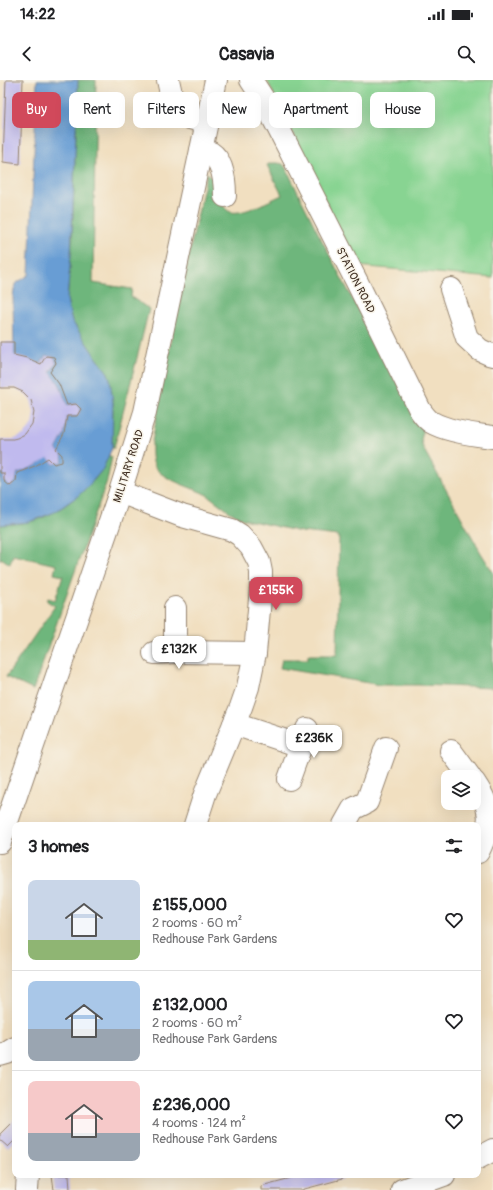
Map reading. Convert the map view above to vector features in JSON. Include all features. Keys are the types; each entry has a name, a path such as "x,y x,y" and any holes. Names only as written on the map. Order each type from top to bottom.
{"street":[{"path":"168,80 172,98 182,116 207,123"},
{"name":"MILITARY ROAD","path":"213,92 216,80"},
{"name":"STATION ROAD","path":"251,80 268,107 420,410 430,422 447,429 493,437"},
{"name":"MILITARY ROAD","path":"0,842 120,492 145,412 207,123"},
{"path":"201,151 211,154 217,161 223,175 225,196"},
{"path":"451,289 467,338 480,350 493,355"},
{"path":"120,492 182,516 232,530 245,540 259,562 261,572 261,588 255,654 248,686 241,707 205,794 196,822"},
{"path":"176,608 165,653 255,654"},
{"path":"234,724 304,737 289,779"},
{"path":"346,822 353,810 367,802 386,748"},
{"path":"451,751 465,770"},
{"path":"481,789 490,799 492,820 485,846"},
{"path":"0,1055 12,1050"},
{"path":"481,1156 493,1150"},
{"path":"27,1190 28,1178"},
{"path":"404,1185 432,1178"},
{"path":"444,1178 446,1190"}],"green space":[{"path":"78,80 96,80 96,92 78,92"},
{"path":"267,80 493,80 493,278 357,266 290,128 362,128 362,92 273,92"},
{"path":"76,128 95,128 93,283 132,289 131,297 149,309 114,448 112,448 113,402 108,373 72,321 67,299 72,242"},
{"path":"271,163 283,164 287,170 348,291 413,411 424,427 421,440 423,448 493,572 493,688 380,685 280,668 282,659 308,659 308,655 337,655 339,536 301,532 243,519 207,495 178,483 158,471 155,467 152,455 152,442 175,318 207,173 214,181 221,201 227,210 232,212 246,211 282,195 267,165"},
{"path":"108,455 112,457 107,481 33,690 6,677 55,606 47,601 48,598 55,600 63,576 54,574 56,565 13,555 10,564 1,558 0,560 0,525 18,524 38,519 49,515 70,502 96,478 105,464"}],"water":[{"path":"37,80 78,80 78,92 69,92 69,128 76,128 71,256 67,299 72,321 108,373 110,379 113,402 112,448 103,469 91,483 78,496 55,512 29,522 0,525 0,473 4,473 4,481 11,486 16,481 17,473 35,466 47,457 54,464 62,462 62,455 56,449 64,434 67,416 77,416 81,409 75,404 67,405 59,384 50,373 56,363 54,357 46,356 40,365 14,356 13,297 15,284 29,275 35,128 61,128 61,92 37,92"}],"building":[{"path":"6,80 23,80 23,92 12,92 12,128 21,128 20,164 3,162"},
{"path":"0,342 14,342 14,355 27,358 41,364 46,356 54,357 56,363 50,372 59,384 67,405 76,404 81,409 77,416 67,416 64,434 56,449 62,455 62,462 54,464 48,458 35,466 17,473 16,481 10,486 4,481 4,473 0,473 0,439 13,439 25,434 32,424 34,412 31,400 23,392 14,388 0,388"},
{"path":"12,1122 12,1143 8,1147 0,1140 0,1134"},
{"path":"52,1178 69,1178 70,1190 54,1190"},
{"path":"291,1178 342,1179 301,1190 261,1190 261,1186"}]}
